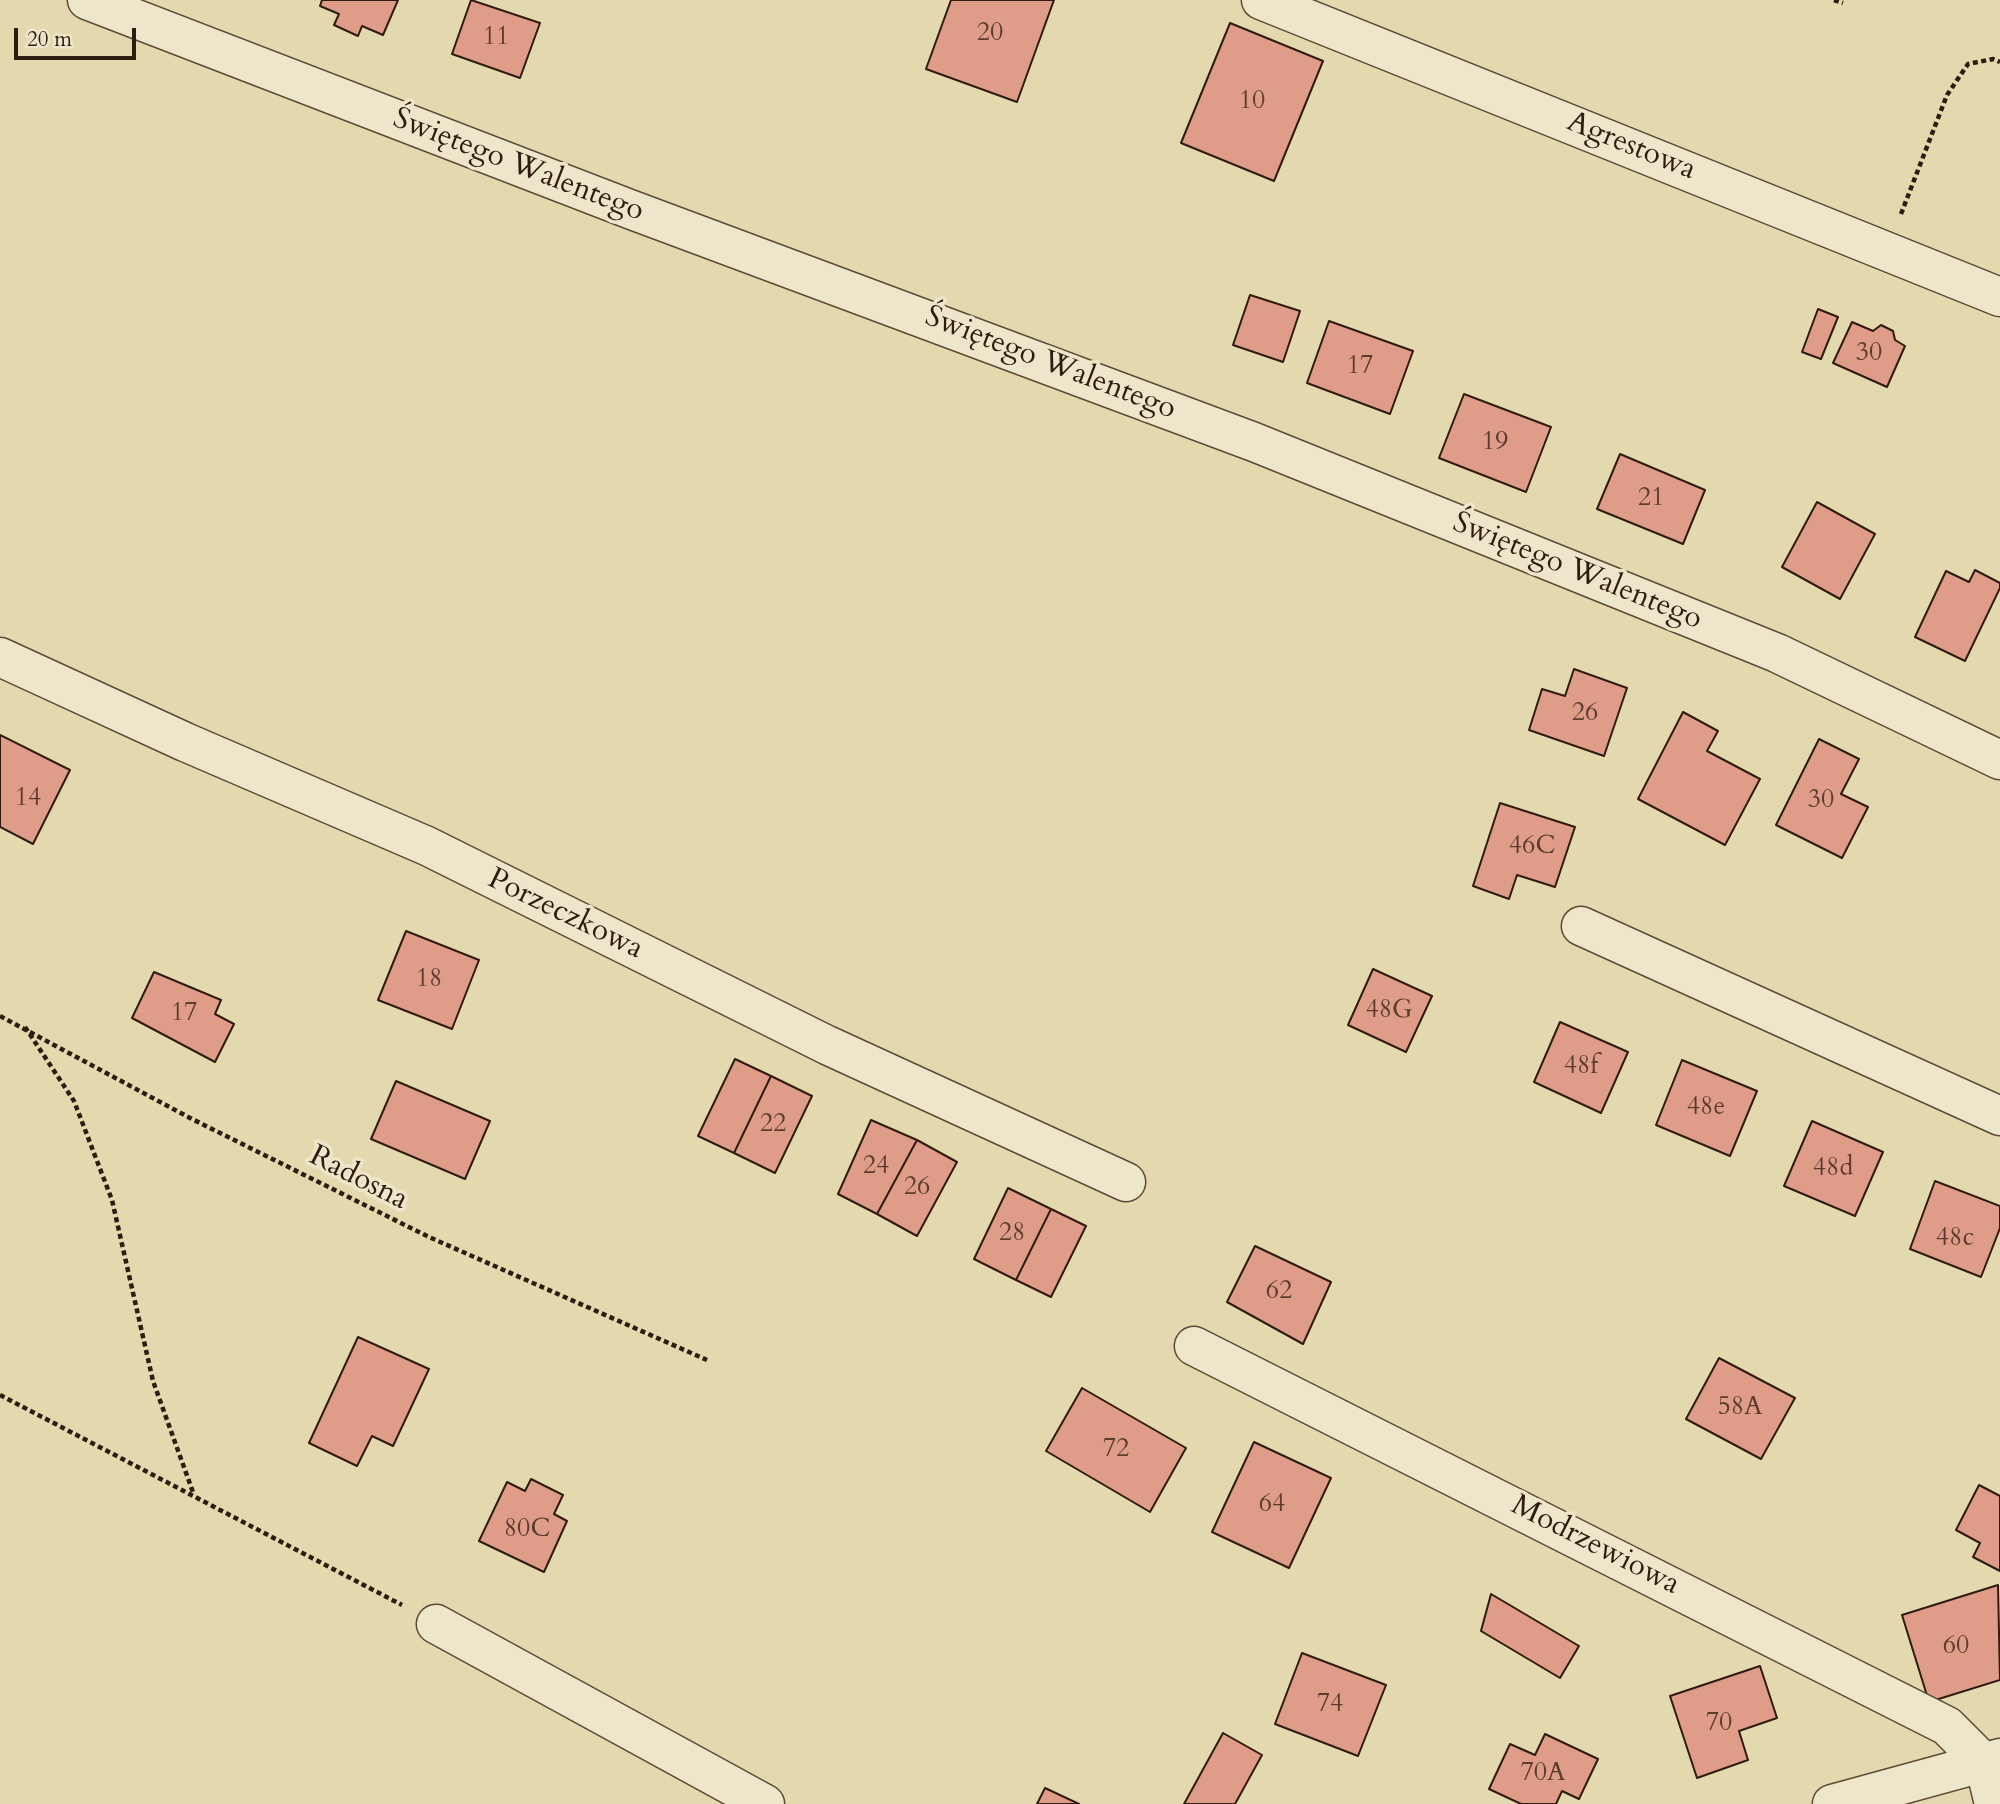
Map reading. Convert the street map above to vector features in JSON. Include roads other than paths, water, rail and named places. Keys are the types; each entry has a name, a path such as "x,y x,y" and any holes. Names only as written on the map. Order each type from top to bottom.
{"street":[{"name":"Świętego Walentego","path":"87,0 632,210 1254,442 1777,653 2000,760"},
{"name":"Agrestowa","path":"1261,0 2000,296"},
{"name":"Porzeczkowa","path":"0,657 185,742 426,846 827,1045 1126,1182"},
{"path":"1581,926 2000,1116"},
{"name":"Modrzewiowa","path":"1194,1346 1947,1726 1992,1760"},
{"path":"436,1624 765,1804"},
{"path":"1832,1804 1992,1760 1994,1804"}]}
